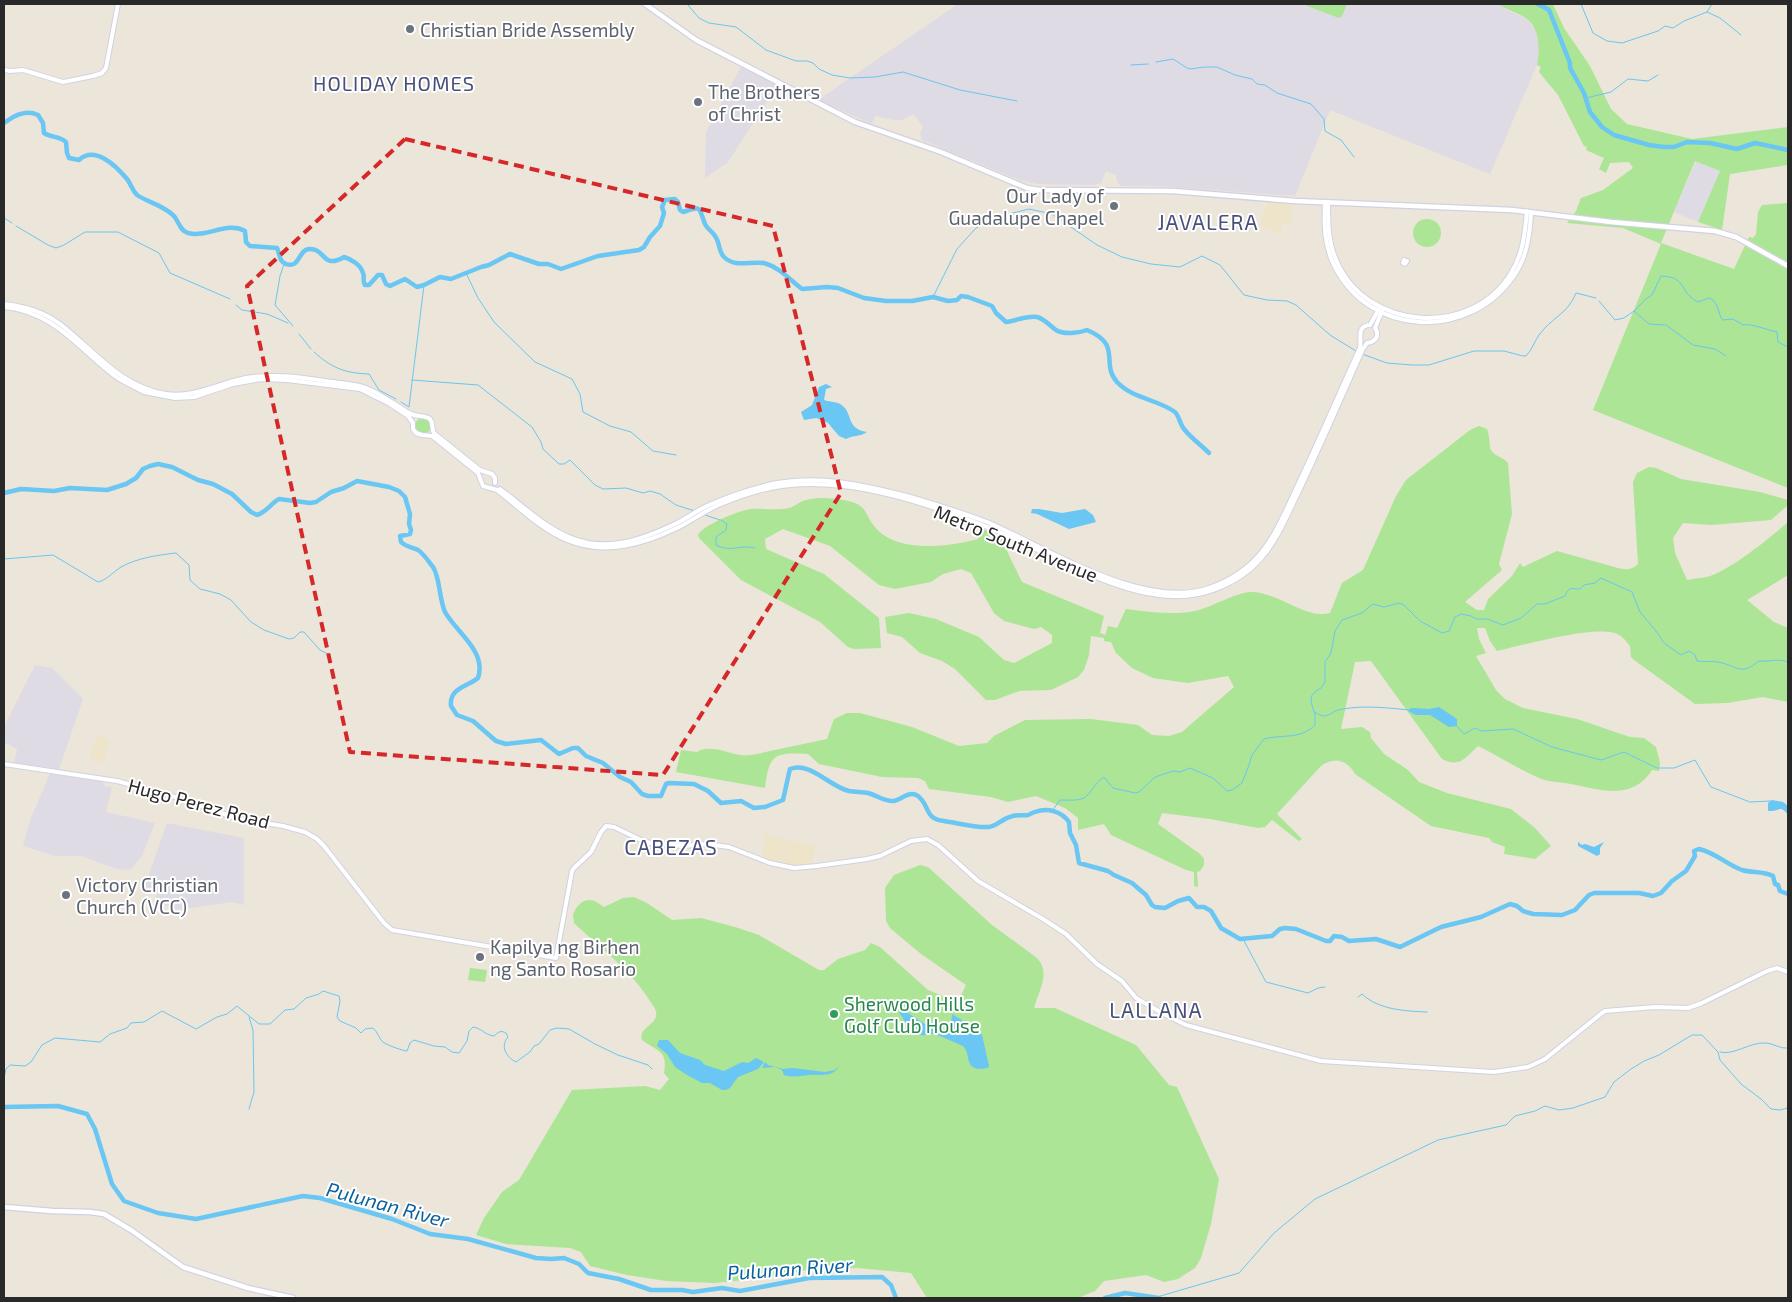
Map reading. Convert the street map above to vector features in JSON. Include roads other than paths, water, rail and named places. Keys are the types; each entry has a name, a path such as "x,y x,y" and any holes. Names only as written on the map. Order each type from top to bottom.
{"main road":[{"path":"645,4 696,40 855,122 941,152 1018,186 1039,190 1173,191 1326,202 1529,212 1611,222 1715,231 1736,237 1788,266"},
{"path":"4,1207 52,1212 101,1213 131,1230 183,1267 248,1288 293,1298"}],"street":[{"path":"5,70 24,70 63,82 102,73 106,68 118,4"},
{"path":"1326,202 1329,237 1337,263 1359,292 1380,309 1406,320 1426,323 1464,317 1486,305 1501,292 1520,266 1528,242 1529,212"},
{"path":"4,305 24,307 49,317 60,324 110,369 127,380 154,391 184,394 204,391 246,378 287,376 360,386 384,397 410,413 419,417 425,416 432,423 432,429 480,470 494,476 495,483 491,487 486,488 483,486 478,473 432,436 416,433 410,418 398,409 365,391 295,380 274,379 247,381 194,397 175,398 153,394 132,386 114,375 64,332 47,320 24,310 4,305"},
{"name":"Metro South Avenue","path":"491,487 498,489 557,531 589,543 626,543 677,524 695,513 705,512 758,491 810,483 856,488 965,518 1002,533 1065,564 1128,588 1164,596 1197,595 1234,581 1255,565 1269,548 1307,473 1360,351 1361,329 1370,325 1380,309"},
{"name":"Metro South Avenue","path":"495,483 498,489 550,532 566,540 588,547 611,548 632,545 678,527 700,512 731,496 778,483 810,480 857,484 927,502 974,518 1005,530 1057,556 1129,585 1165,592 1197,591 1233,577 1253,562 1266,546 1308,464 1360,351 1376,338 1377,332 1375,328 1380,309"},
{"path":"1370,325 1375,328"},
{"path":"1361,339 1368,343"},
{"path":"413,423 419,417"},
{"path":"426,434 432,429"},
{"path":"481,478 486,473"},
{"name":"Hugo Perez Road","path":"4,764 117,781 189,801 235,818 283,826 305,832 324,846 384,923 392,930 556,958 574,868 591,852 604,828 609,826 651,843 683,846 703,844 722,846 770,863 794,868 866,860 880,856 911,841 927,839 938,845 978,881 1043,918 1066,934 1097,964 1122,981 1136,998 1162,1013 1186,1025 1286,1053 1330,1063 1385,1064 1494,1072 1528,1067 1545,1059 1606,1011 1655,1007 1688,1008 1767,971 1777,968 1788,972"}],"water":[{"path":"826,384 832,387 826,389 824,400 840,404 847,411 852,424 860,430 867,432 846,439 839,436 828,423 822,420 816,418 804,420 801,412 812,405 819,387"},
{"path":"1032,509 1062,513 1085,509 1093,515 1096,522 1069,529 1031,513"},
{"path":"1439,707 1457,719 1457,726 1449,727 1430,715 1416,715 1408,711 1411,708 1429,709"},
{"path":"1772,800 1783,802 1788,806 1788,815 1781,809 1768,811 1768,803"},
{"path":"1578,842 1582,845 1594,847 1604,842 1600,848 1600,854 1597,856 1578,846"},
{"path":"901,1009 926,1024 939,1029 951,1026 952,1014 973,1027 982,1035 988,1068 974,1068 969,1062 966,1049 963,1046 936,1034 924,1035 912,1032 899,1013"},
{"path":"659,1040 668,1040 680,1053 700,1060 705,1065 724,1071 742,1062 748,1063 756,1058 764,1062 758,1069 738,1077 730,1088 722,1090 710,1083 702,1083 675,1067 667,1054 657,1046"},
{"path":"765,1062 768,1065 783,1069 793,1068 825,1072 835,1070 839,1066 836,1070 826,1075 794,1077 784,1075 782,1070 775,1067 762,1068"}],"waterway":[{"path":"687,4 699,18 709,23 736,27 766,50 796,61 813,63 819,69 832,75 850,78 875,77 903,72 960,90 1017,101"},
{"path":"1538,4 1549,10 1570,63 1570,68 1584,93 1590,112 1602,127 1614,135 1649,145 1664,147 1674,147 1687,142 1710,143 1737,149 1755,143 1788,150"},
{"path":"1581,4 1593,33 1607,41 1622,43 1658,31 1665,26 1673,28 1684,21 1707,12 1720,18 1741,35"},
{"path":"1707,12 1712,4"},
{"path":"1156,62 1173,59 1191,69 1217,67 1235,75 1252,79 1257,84 1265,85 1277,93 1311,104 1324,119 1325,131 1341,140 1354,157"},
{"path":"1131,65 1148,64"},
{"path":"1586,98 1611,92 1628,79 1648,81 1658,75"},
{"path":"4,123 24,113 38,115 43,123 44,133 66,142 69,158 79,160 85,156 92,155 105,159 122,174 137,195 170,212 185,232 195,234 238,228 245,231 246,242 250,246 277,248 282,262 291,265 297,262 305,250 309,249 319,252 332,261 344,257 360,267 364,275 365,285 369,285 378,275 382,275 386,284 390,286 405,279 417,287 440,277 451,279 489,265 510,254 561,269 598,256 639,250 644,247 660,226 664,213 662,207 665,200 675,199 680,210 683,212 696,208 700,211 706,226 717,238 722,255 728,260 738,263 764,263 779,271 802,289 838,288 864,298 886,301 912,301 933,297 948,301 957,300 961,296 968,297 992,306 996,313 1006,322 1025,317 1037,317 1063,333 1076,333 1087,330 1098,336 1108,348 1110,368 1117,382 1130,392 1161,404 1175,412 1184,429 1209,453"},
{"path":"933,297 957,249 976,228 997,217 1029,209 1052,214 1097,245 1122,257 1151,264 1180,267 1202,256 1220,265 1244,295 1267,300 1287,301 1296,305 1330,335 1356,351"},
{"path":"4,218 12,223"},
{"path":"16,226 56,248 85,232 118,232 159,253 170,273 230,299"},
{"path":"284,264 275,305 293,326"},
{"path":"466,273 478,298 494,322 535,362 572,379 580,394 583,412 610,426 631,432 653,451 676,455"},
{"path":"1634,311 1652,295 1661,276 1670,277 1680,282 1688,294 1698,302 1709,298 1713,300 1723,320 1733,319 1743,325 1777,332 1778,342 1788,347"},
{"path":"401,402 409,407 424,285"},
{"path":"1362,354 1387,363 1412,365 1429,365 1474,351 1504,351 1526,356 1539,335 1569,306 1576,293 1596,298"},
{"path":"1599,301 1615,320 1624,318 1634,311 1649,324 1666,325 1693,345 1715,349 1726,356"},
{"path":"236,305 242,310 267,314 288,323"},
{"path":"299,334 311,349"},
{"path":"314,352 339,369 369,374 379,390 396,399"},
{"path":"412,380 478,385 532,427 543,449 559,464 564,464 570,460 595,485 603,489 626,488 643,493 650,491 660,494 676,505 701,513"},
{"path":"4,493 21,489 54,491 70,488 107,490 126,484 136,478 143,469 158,464 172,467 198,480 213,484 232,494 251,512 257,515 264,512 279,499 316,502 331,492 357,481 389,487 399,491 405,497 410,514 410,534 400,536 401,542 420,552 433,567 437,576 445,612 469,642 478,659 480,668 478,678 453,695 451,706 457,715 473,721 496,741 506,744 541,740 559,754 573,748 578,748 586,756 603,763 620,777 631,782 642,794 648,796 661,796 666,784 669,783 694,784 708,791 721,803 741,801 754,808 765,807 783,800 790,769 797,767 812,771 842,789 868,793 887,800 894,801 909,794 915,794 922,800 933,818 966,825 989,827 1012,816 1028,815 1045,810 1054,811 1069,822 1070,833 1076,845 1079,863 1108,871 1132,883 1146,895 1155,907 1165,908 1189,898 1197,907 1204,907 1211,911 1221,928 1240,939 1272,936 1280,929 1285,928 1296,929 1326,941 1330,941 1334,936 1342,937 1349,941 1376,939 1400,947 1441,927 1481,917 1510,904 1533,914 1562,915 1575,910 1589,895 1594,893 1639,893 1653,896 1661,893 1672,881 1686,871 1695,856 1694,851 1699,849 1711,853 1742,870 1773,876 1775,884 1778,885 1780,891 1788,894"},
{"path":"705,515 720,520"},
{"path":"721,520 727,524 726,530 716,537 716,545 726,548 755,548"},
{"path":"4,559 53,555 98,582 134,561 176,553 189,565 190,580 200,589 220,594 231,600 251,622 264,630 289,639 294,638 300,632 304,632 320,650 330,655"},
{"path":"1052,811 1060,800 1084,798 1104,777 1113,788 1135,793 1139,792 1155,777 1190,768 1213,778 1227,791 1232,790 1242,783 1252,755 1264,739 1297,735 1315,725 1315,715 1311,702 1312,695 1325,682 1325,662 1331,653 1335,631 1342,620 1362,613 1373,604 1384,607 1399,603 1404,605 1420,621 1442,633 1449,631 1455,617 1461,614 1476,619 1487,619 1503,625 1521,618 1537,604 1545,604 1565,596 1569,589 1580,589 1584,585 1595,583 1601,578 1632,592 1640,612 1664,643 1681,655 1689,651 1695,655 1697,661 1724,663 1738,669 1753,666 1759,661 1781,660 1788,662"},
{"path":"1315,712 1327,716 1339,710 1360,707 1410,710"},
{"path":"1456,725 1464,734 1475,728 1481,731 1513,729 1552,747 1601,760 1624,752 1657,768 1674,768 1695,760 1711,787 1750,802 1771,801"},
{"path":"1243,939 1266,982 1308,993 1325,987"},
{"path":"4,1078 6,1069 10,1065 25,1066 31,1062 42,1045 55,1038 100,1042 110,1034 127,1028 131,1023 144,1022 162,1011 196,1029 217,1017 227,1014 237,1006 259,1024 270,1024 285,1010 294,1009 306,998 323,991 339,996 337,1017 340,1021 356,1028 361,1033 365,1029 373,1028 383,1042 405,1051 407,1051 410,1043 414,1040 445,1047 452,1052 459,1053 467,1041 469,1031 473,1027 494,1036 500,1032 506,1033 508,1037 504,1044 505,1051 516,1062 530,1052 534,1046 539,1044 550,1030 557,1028 569,1029 595,1044 618,1055 648,1065 652,1069"},
{"path":"1358,997 1362,994 1376,1003 1393,1009 1427,1012"},
{"path":"249,1017 253,1030 254,1092 249,1109"},
{"path":"1157,1297 1239,1273 1274,1233 1315,1199 1438,1140 1506,1125 1515,1116 1535,1111 1545,1106 1559,1110 1573,1108 1605,1097 1614,1082 1631,1069 1692,1035 1702,1035 1718,1052 1720,1060 1741,1084 1771,1109 1780,1110 1788,1108"},
{"path":"1720,1052 1730,1052 1759,1043 1768,1043 1788,1048"},
{"name":"Pulunan River","path":"4,1107 58,1106 87,1114 95,1129 112,1184 124,1201 158,1213 196,1219 303,1196 320,1198 392,1219 430,1234 468,1239 536,1258 564,1258 579,1264 588,1273 619,1279 651,1290 693,1292 722,1288 740,1291 809,1278 882,1277 891,1285 896,1298"},
{"name":"Pulunan River","path":"1105,1298 1125,1293 1159,1298"}],"place":[{"name":"Christian Bride Assembly","path":"410,29"},
{"name":"The Brothers of Christ","path":"698,102"},
{"name":"Our Lady of Guadalupe Chapel","path":"1114,206"},
{"name":"Victory Christian Church (VCC)","path":"66,895"},
{"name":"Kapilya ng Birhen ng Santo Rosario","path":"480,957"},
{"name":"Sherwood Hills Golf Club House","path":"834,1014"}],"district":[{"name":"HOLIDAY HOMES","path":"394,83"},
{"name":"JAVALERA","path":"1208,221"},
{"name":"CABEZAS","path":"671,846"},
{"name":"LALLANA","path":"1156,1009"}]}
